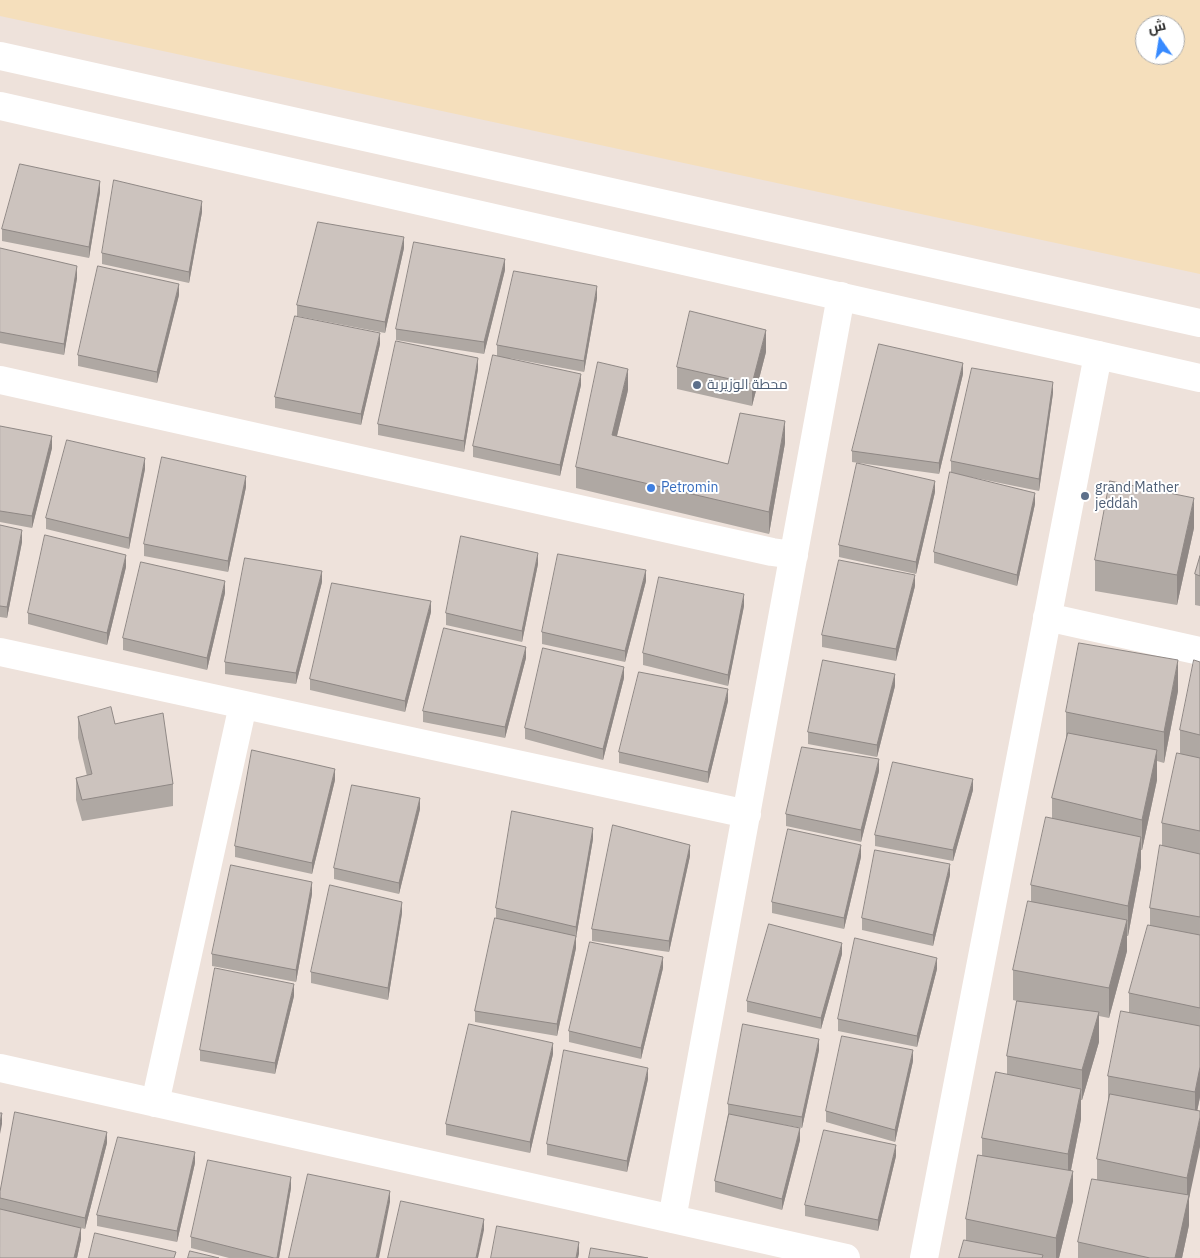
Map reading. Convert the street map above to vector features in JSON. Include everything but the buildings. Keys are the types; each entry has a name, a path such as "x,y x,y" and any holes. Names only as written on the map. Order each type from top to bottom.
{"street":[{"path":"0,56 1200,323"},
{"path":"0,106 1200,378"},
{"path":"672,1219 841,296"},
{"path":"924,1258 1098,355"},
{"path":"0,380 794,555"},
{"path":"1048,617 1200,651"},
{"path":"0,652 746,814"},
{"path":"155,1102 243,705"},
{"path":"0,1068 846,1258"}],"sand":[{"path":"0,0 1200,0 1200,274 0,16"}],"place":[{"name":"محطة الوزيرية","path":"697,385"},
{"name":"Petromin","path":"651,488"},
{"name":"grand Mather jeddah","path":"1085,496"}]}
